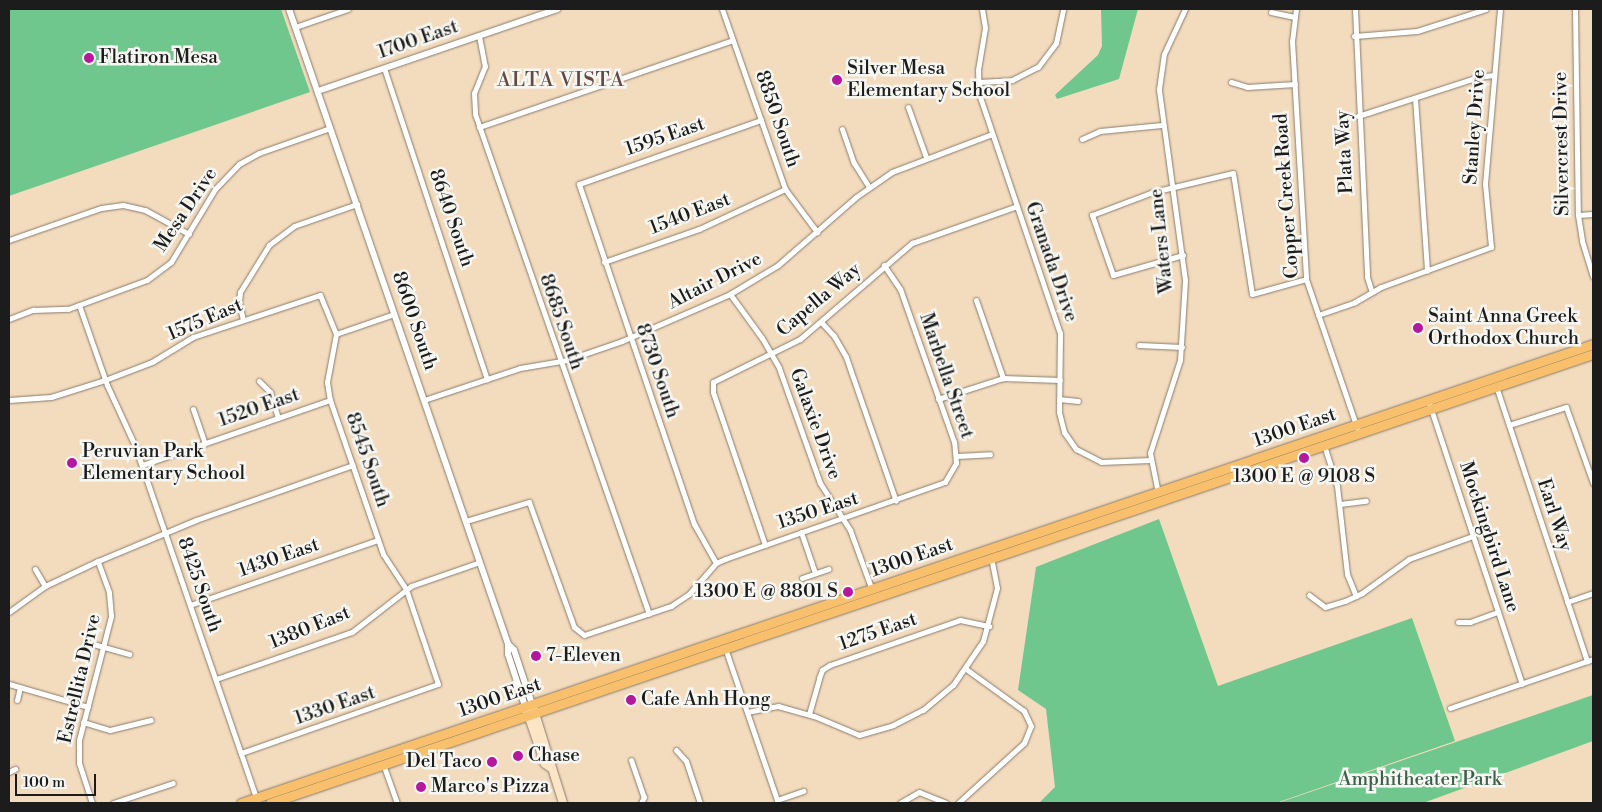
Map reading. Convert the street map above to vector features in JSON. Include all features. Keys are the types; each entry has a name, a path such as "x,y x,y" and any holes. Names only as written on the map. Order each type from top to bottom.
{"main road":[{"name":"1300 East","path":"873,593 991,558 1356,424 1430,404 1495,382 1593,344"},
{"name":"1300 East","path":"1495,382 1593,354"},
{"name":"1300 East","path":"241,803 257,801 425,746 1160,496 1359,434 1430,404"},
{"name":"8600 South","path":"530,709 544,764 550,768 563,803"},
{"name":"1300 East","path":"270,803 382,760"}],"street":[{"name":"8600 South","path":"289,9 508,644 508,654 530,709"},
{"path":"295,27 348,9"},
{"name":"1700 East","path":"318,91 478,36 547,10 557,9"},
{"name":"8850 South","path":"722,9 785,190 817,232"},
{"name":"Granada Drive","path":"982,9 984,41 978,82 992,134 1060,333 1060,400 1064,432 1084,455 1110,463 1150,460"},
{"path":"978,82 1012,80 1038,67 1056,42 1063,9"},
{"name":"Waters Lane","path":"1160,496 1150,460 1152,442 1182,347 1183,255 1162,125 1161,72 1170,38 1185,9"},
{"name":"Copper Creek Road","path":"1296,9 1294,17 1295,84 1306,279 1359,434"},
{"name":"Plata Way","path":"1355,9 1354,36 1367,277 1372,292"},
{"path":"1354,36 1417,31 1486,9"},
{"name":"Stanley Drive","path":"1428,271 1491,247 1485,184 1500,9"},
{"name":"Silvercrest Drive","path":"1575,9 1578,215 1582,241 1593,276"},
{"path":"1271,12 1294,17"},
{"name":"8685 South","path":"478,36 485,66 473,100 480,128 559,362 649,614"},
{"path":"480,128 733,40"},
{"name":"8640 South","path":"384,68 487,379"},
{"path":"1358,116 1494,74"},
{"path":"1231,82 1247,87 1295,84"},
{"path":"1318,315 1428,271 1415,98"},
{"path":"908,107 926,157"},
{"name":"1595 East","path":"579,184 761,120"},
{"path":"1082,139 1100,132 1162,125"},
{"name":"Mesa Drive","path":"9,318 33,310 58,310 79,305 147,280 171,262 215,189 239,164 259,153 330,128"},
{"path":"842,129 854,163 869,187"},
{"name":"Altair Drive","path":"424,400 527,366 559,362 630,338 730,294 778,265 869,187 892,172 926,157 992,134"},
{"path":"1183,255 1113,275 1092,214 1172,188 1233,173 1252,294 1306,279"},
{"name":"8730 South","path":"579,184 694,524 716,563"},
{"name":"1540 East","path":"604,262 699,229 785,190"},
{"path":"243,320 238,303 240,292 269,245 294,226 357,204"},
{"path":"9,240 101,208 123,205 146,210 189,234"},
{"name":"Capella Way","path":"765,545 712,387 719,377 772,355 821,322 884,265 922,239 1017,206"},
{"path":"1578,215 1593,214"},
{"name":"Marbella Street","path":"884,265 900,289 957,456 951,475 929,489"},
{"name":"Galaxie Drive","path":"730,294 772,355 820,483 855,541 873,593"},
{"name":"1575 East","path":"9,400 51,396 105,380 152,362 193,337 320,295 336,334"},
{"path":"976,300 1003,378"},
{"name":"8425 South","path":"79,305 105,380 142,465 257,801"},
{"path":"336,334 394,314"},
{"path":"821,322 834,336 846,357 896,501"},
{"name":"8545 South","path":"336,334 327,382 330,400 378,540 387,561 406,589 438,684"},
{"path":"1139,345 1182,347"},
{"path":"938,399 1003,378 1060,380"},
{"path":"259,381 270,392 278,418"},
{"name":"Earl Way","path":"1495,382 1587,661"},
{"name":"1520 East","path":"142,465 330,400"},
{"path":"1060,400 1078,401"},
{"name":"Mockingbird Lane","path":"1430,404 1522,684"},
{"path":"1509,425 1566,407 1593,483"},
{"path":"194,409 205,443"},
{"path":"1324,445 1340,504 1347,574 1356,596"},
{"path":"957,456 990,454"},
{"path":"9,612 45,586 165,532 353,466"},
{"name":"1350 East","path":"716,563 929,489"},
{"path":"1340,504 1366,501"},
{"path":"466,521 529,502 574,626 580,635 590,635 649,614 689,594 716,563"},
{"path":"801,532 815,573"},
{"path":"1309,595 1325,607 1356,596 1410,559 1473,536"},
{"name":"1430 East","path":"190,605 378,540"},
{"path":"747,712 773,706 809,714 847,732 865,735 908,719 938,699 966,669 989,626 996,601 997,576 991,558"},
{"name":"Estrellita Drive","path":"92,803 78,756 83,722 105,647 111,604 98,561"},
{"name":"1380 East","path":"216,679 352,632 406,589 480,562"},
{"path":"35,569 45,586"},
{"path":"802,578 828,569"},
{"path":"1567,602 1593,593"},
{"path":"1458,622 1470,622 1498,612"},
{"name":"1275 East","path":"809,714 822,670 830,665 960,620 989,626"},
{"path":"86,642 129,654"},
{"path":"723,644 778,801 803,791"},
{"path":"1450,708 1593,658"},
{"path":"958,803 1028,737 1031,726 1028,715 966,669"},
{"path":"9,684 88,707"},
{"name":"1330 East","path":"241,754 438,684"},
{"path":"17,700 20,687"},
{"path":"83,722 110,730 151,720"},
{"path":"676,750 686,761 700,803"},
{"path":"382,760 397,803"},
{"path":"631,760 644,797 641,803"},
{"path":"9,772 16,769"},
{"path":"113,803 173,783"},
{"path":"900,803 907,796 925,792 946,803"}],"green space":[{"path":"9,9 281,9 310,92 9,196"},
{"path":"1101,9 1138,9 1119,79 1057,99 1055,95 1098,55 1102,46"},
{"path":"1159,519 1218,686 1412,618 1455,741 1276,803 1039,803 1055,787 1046,709 1018,690 1036,567"},
{"name":"Amphitheater Park","path":"1593,695 1593,741 1423,803 1278,803"}],"place":[{"name":"Flatiron Mesa","path":"89,58"},
{"name":"Silver Mesa Elementary School","path":"837,80"},
{"name":"Saint Anna Greek Orthodox Church","path":"1418,328"},
{"name":"1300 E @ 9108 S","path":"1304,458"},
{"name":"Peruvian Park Elementary School","path":"72,463"},
{"name":"1300 E @ 8801 S","path":"848,592"},
{"name":"7-Eleven","path":"536,656"},
{"name":"Cafe Anh Hong","path":"631,700"},
{"name":"Chase","path":"518,756"},
{"name":"Del Taco","path":"492,762"},
{"name":"Marco's Pizza","path":"421,787"}],"district":[{"name":"ALTA VISTA","path":"561,80"}]}
